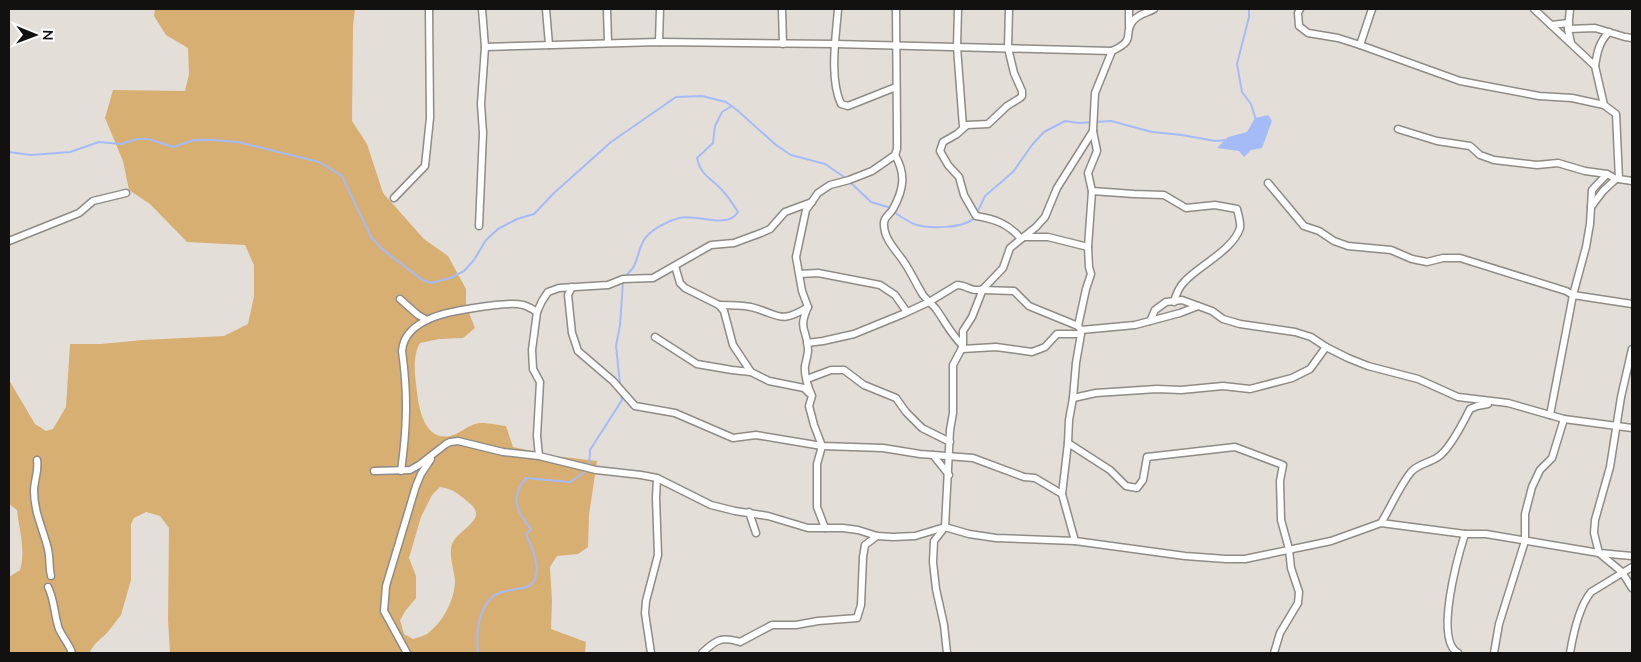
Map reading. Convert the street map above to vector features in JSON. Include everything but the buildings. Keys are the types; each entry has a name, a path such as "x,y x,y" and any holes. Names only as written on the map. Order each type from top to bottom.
{"street":[{"path":"394,198 425,166 430,118 429,9"},
{"path":"480,226 483,133 481,104 486,47 482,9"},
{"path":"546,9 549,45"},
{"path":"607,9 608,43"},
{"path":"659,42 660,9"},
{"path":"782,9 783,44"},
{"path":"838,9 835,70 838,96 841,104 848,106 896,87"},
{"path":"825,528 817,507 817,464 822,446 809,406 812,396 807,386 805,370 808,354 802,320 808,307 802,291 796,252 806,210 818,193 830,185 872,171 895,155 897,149 896,9"},
{"path":"958,9 957,47 963,127"},
{"path":"1010,9 1008,48 1022,96 1007,106 988,124 971,124 963,127 957,134 943,142 940,151 941,156 959,177 964,195 976,216 992,219 1011,228 1022,238 1048,237 1088,246"},
{"path":"1129,9 1130,37"},
{"path":"486,47 659,42 896,45 1112,51 1123,46 1130,37 1130,25 1134,19 1154,9"},
{"path":"1300,9 1298,13 1299,26 1308,33 1338,38 1460,81 1539,96 1572,98 1604,105 1616,114 1617,179"},
{"path":"1360,45 1372,9"},
{"path":"1534,9 1595,66"},
{"path":"1570,9 1568,29 1571,43"},
{"path":"1551,25 1569,23 1568,29"},
{"path":"1568,29 1595,28 1632,38"},
{"path":"1604,105 1595,66 1598,49 1603,38 1609,32"},
{"path":"1075,541 1062,494 1080,330 1086,289 1091,274 1088,246 1092,191 1088,173 1097,152 1093,131 1095,93 1112,51"},
{"path":"1398,130 1437,141 1470,146 1480,155 1494,160 1537,165 1558,163 1585,171 1607,174 1617,179 1632,181"},
{"path":"948,653 933,562 934,541 945,527 953,365 963,348 963,331 972,317 982,289 1003,268 1010,248 1045,217 1057,188 1093,131"},
{"path":"895,155 902,166 902,187 892,211 886,216 884,224 888,239 929,302 937,310 948,330 963,348"},
{"path":"1550,415 1574,295 1586,247 1592,190 1607,174"},
{"path":"1591,208 1602,191 1617,179"},
{"path":"1268,183 1304,226 1319,231 1334,241 1348,246 1391,250 1412,259 1427,262 1443,258 1460,258 1574,295 1632,304"},
{"path":"1092,191 1164,195 1186,208 1215,205 1237,209 1241,225 1236,238 1185,281 1178,290 1174,302"},
{"path":"9,242 79,213 93,201 126,193"},
{"path":"539,456 538,421 540,388 538,378 533,369 532,350 536,312 548,292 558,288 608,285 623,279 653,278 699,250 711,245 734,243 761,233 770,228 785,212 800,208 814,201"},
{"path":"675,266 680,283 685,288 719,306 724,311 733,345 751,372"},
{"path":"800,274 818,274 880,285 895,295 907,312"},
{"path":"807,343 854,334 929,302 957,285 962,285 975,291 982,289 1014,291 1029,306 1080,330"},
{"path":"572,287 568,295 572,333 578,351 613,381 635,406 675,413 733,438 756,435 822,446 883,448 933,456 973,458 1015,474 1035,478 1062,494"},
{"path":"400,299 418,315 427,320"},
{"path":"1150,321 1156,310 1166,302 1182,300 1212,311 1223,319 1240,324 1296,332 1312,337 1326,347 1368,366 1418,379 1458,397 1521,406 1564,419 1632,428"},
{"path":"401,470 406,435 407,406 403,344 407,335 427,320 459,310 507,304 523,305 536,312"},
{"path":"719,306 741,305 785,318 795,315 808,307"},
{"path":"963,348 996,347 1032,352 1045,347 1057,334 1136,325 1198,306"},
{"path":"655,337 697,364 751,372 769,381 804,388 812,396"},
{"path":"1073,398 1096,393 1157,389 1181,390 1223,386 1250,389 1292,378 1310,369 1326,347"},
{"path":"1632,349 1620,397 1610,467 1595,520 1594,533 1599,553 1622,572 1632,588"},
{"path":"807,379 831,370 844,370 864,385 896,398 906,412 922,428 950,442"},
{"path":"1381,522 1405,480 1413,470 1439,456 1460,428 1470,409 1497,403"},
{"path":"1494,653 1499,624 1524,541 1525,514 1532,487 1540,470 1552,458 1564,419"},
{"path":"374,471 410,470 434,455 446,444 458,441 503,452 539,456 596,470 657,478 711,505 768,516 808,528 858,530 877,536 915,536 945,527 969,534 996,538 1075,541 1185,556 1226,559 1254,558 1343,538 1381,522 1465,534 1486,534 1599,553 1632,556"},
{"path":"1068,443 1110,470 1126,486 1137,488 1143,480 1147,458 1235,448 1283,464 1280,481 1281,520 1290,549 1291,568 1299,592 1298,603 1280,633 1274,653"},
{"path":"407,653 384,611 386,586 416,486 421,474 434,455"},
{"path":"933,456 948,475"},
{"path":"37,460 39,468 34,490 34,501 38,522 48,550 51,576"},
{"path":"651,653 645,613 646,601 653,581 658,555 657,478"},
{"path":"749,512 756,533"},
{"path":"1458,653 1455,652 1449,643 1447,611 1458,556 1465,534"},
{"path":"702,653 712,644 726,638 740,642 772,625 796,625 857,618 861,605 865,545 877,536"},
{"path":"1570,653 1572,635 1587,598 1592,592 1632,567"},
{"path":"48,588 52,596 59,628 69,643 72,653"}],"shaded area":[{"path":"155,9 355,9 353,25 352,121 367,144 383,193 424,239 448,256 466,289 466,306 475,328 463,338 439,339 420,343 417,348 415,373 417,392 419,407 425,423 435,434 441,436 453,435 478,423 506,426 513,447 555,456 597,461 589,515 588,547 578,554 557,556 550,567 551,629 586,642 585,653 170,653 168,620 169,528 160,516 146,512 134,518 131,524 131,580 121,615 89,653 9,653 9,577 20,570 22,540 17,510 9,504 9,380 35,424 46,431 53,429 66,407 70,344 101,344 224,336 248,324 254,296 254,265 245,245 187,242 150,204 129,190 123,161 105,118 113,90 185,91 189,74 188,48 166,35 154,16","holes":["440,487 455,492 474,508 476,514 474,520 453,542 451,553 455,580 453,595 447,610 433,629 427,634 413,639 404,634 400,620 416,598 416,576 409,558 421,517 432,495"]}],"water":[{"path":"1268,115 1272,121 1262,148 1251,150 1244,157 1239,151 1217,148 1228,137 1247,132 1255,118"}],"waterway":[{"path":"1249,9 1249,17 1237,64 1242,92 1251,104 1256,120"},
{"path":"9,152 31,155 70,152 99,142 121,144 137,139 148,139 173,147 194,140 213,140 238,142 319,162 342,176 371,237 382,249 421,279 431,283 450,278 464,271 474,260 486,240 498,229 517,219 534,214 554,193 611,142 676,97 702,96 726,102 776,145 791,155 825,164 847,179"},
{"path":"624,278 634,266 644,240 659,226 674,219 686,217 726,220 738,212 724,192 703,173 697,158 713,143 715,126 722,112 732,106"},
{"path":"977,213 985,196 1013,172 1032,145 1044,132 1065,121 1079,123 1111,121 1152,132 1215,141 1228,140"},
{"path":"850,182 871,202 891,208"},
{"path":"894,212 914,224 928,227 955,226 970,221 975,217"},
{"path":"620,384 616,346 620,325 623,282"},
{"path":"589,467 590,450 622,400 621,394"},
{"path":"478,653 477,639 480,617 486,604 493,596 529,586 536,577 535,558 526,534 531,529 522,516 517,504 518,491 521,485 526,478 570,482 586,471"}]}
